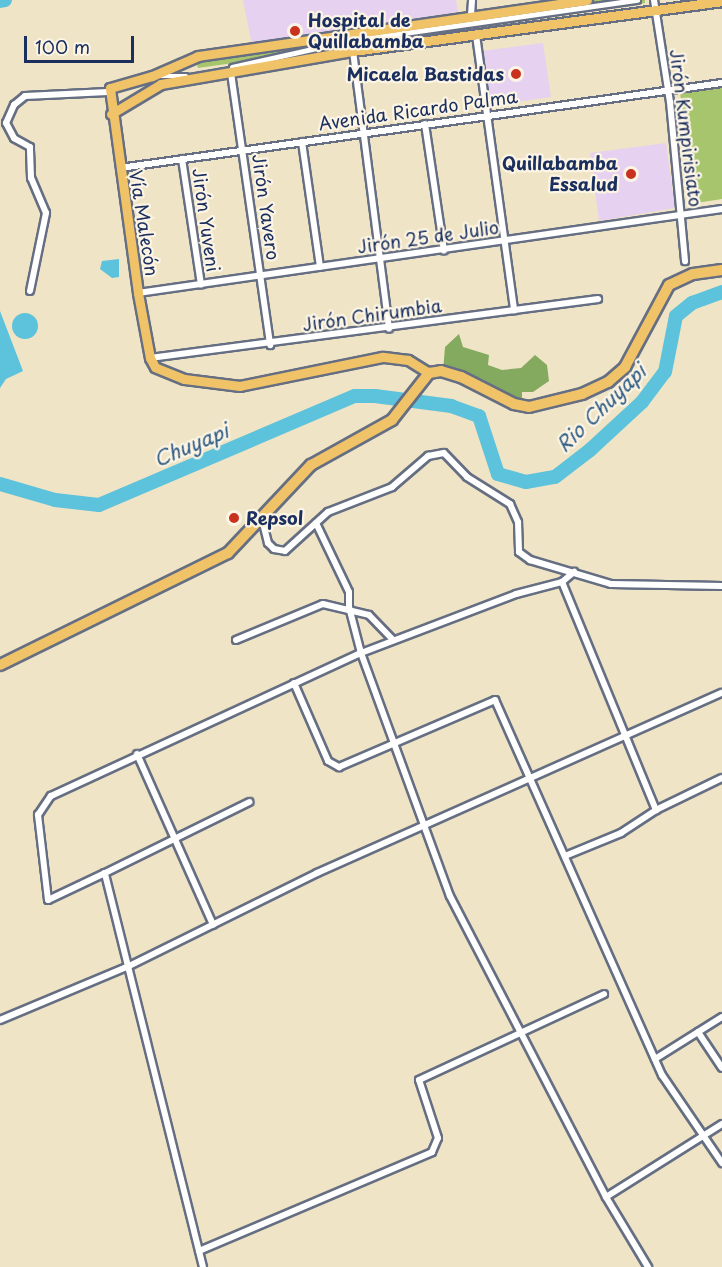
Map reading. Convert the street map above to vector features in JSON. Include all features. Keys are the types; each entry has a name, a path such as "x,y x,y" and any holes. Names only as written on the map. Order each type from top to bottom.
{"highway":[{"path":"0,665 207,566 228,553 262,519 290,484 311,465 380,428 400,412 429,373 441,371 460,377 514,404 529,407 582,394 608,382 625,367 669,285 693,274 722,270"}],"main road":[{"path":"108,92 114,85 152,76 192,58 471,15 586,0"},
{"path":"111,114 151,88 198,78 353,51 476,35 654,5 722,1"},
{"path":"192,58 198,78"},
{"name":"Vía Malecón","path":"108,92 118,168 150,358"},
{"path":"150,358 162,372 184,380 240,386 382,357 408,360 429,373"}],"street":[{"path":"471,15 472,0"},
{"path":"152,76 202,74 348,41 637,0"},
{"name":"Jirón Kumpirisiato","path":"654,5 668,90 685,261"},
{"path":"476,35 485,115 514,310"},
{"path":"353,51 381,258 388,329"},
{"name":"Jirón Yavero","path":"231,73 270,345"},
{"name":"Avenida Ricardo Palma","path":"118,168 722,82"},
{"path":"30,291 46,213 31,178 30,147 14,138 6,123 14,105 25,96 108,92"},
{"path":"425,124 444,250"},
{"path":"302,142 320,267"},
{"name":"Jirón Yuveni","path":"182,159 201,285"},
{"name":"Jirón 25 de Julio","path":"138,293 682,216 722,208"},
{"name":"Jirón Chirumbia","path":"150,358 270,345 598,299"},
{"path":"262,519 268,543 279,552 328,512 392,487 428,456 444,453 467,477 510,504 518,522 517,544 524,557 611,584 722,586"},
{"path":"316,523 349,592 349,608 361,653 450,896 606,1197 648,1267"},
{"path":"249,802 48,900 38,815 51,796 137,754 392,639 516,594 562,582 574,572"},
{"path":"562,582 656,810"},
{"path":"236,640 323,603 369,615 392,639"},
{"path":"294,683 328,761 339,766 495,700 655,1059 722,1162"},
{"path":"0,1020 129,966 317,873 425,828 625,735 721,696"},
{"path":"137,754 213,924"},
{"path":"565,856 621,833 656,810 722,778"},
{"path":"105,873 203,1267"},
{"path":"199,1251 432,1152 438,1138 419,1080 604,994"},
{"path":"655,1059 722,1017"},
{"path":"698,1032 722,1068"},
{"path":"606,1197 705,1137 722,1124"}],"shaded area":[{"name":"Hospital de Quillabamba","path":"243,0 456,0 458,12 252,45"},
{"name":"Micaela Bastidas","path":"543,43 551,97 490,106 482,51"},
{"name":"Quillabamba Essalud","path":"666,143 675,208 599,221 590,153"}],"green space":[{"path":"591,0 645,0 645,3 476,28 475,17"},
{"path":"460,19 462,31 198,68 195,57"},
{"path":"722,86 722,199 696,203 680,93"},
{"path":"459,334 463,347 489,355 488,365 502,370 521,368 535,355 547,365 549,381 533,392 522,392 522,404 443,371 445,347"}],"water":[{"path":"119,259 119,277 112,278 100,269 102,261"},
{"path":"0,311 23,371 6,379 0,388"},
{"path":"25,313 34,317 38,326 34,335 25,339 16,335 12,326 16,317"}],"waterway":[{"path":"0,1 5,0"},
{"name":"Rio Chuyapi","path":"0,484 55,500 99,505 355,396 375,396 451,406 479,416 498,474 526,482 555,477 590,450 642,402 665,372 676,316 692,303 722,292"}],"place":[{"name":"Hospital de Quillabamba","path":"295,31"},
{"name":"Micaela Bastidas","path":"516,74"},
{"name":"Quillabamba Essalud","path":"631,174"},
{"name":"Repsol","path":"234,518"}],"water label":[{"name":"Chuyapi","path":"191,445"}]}
